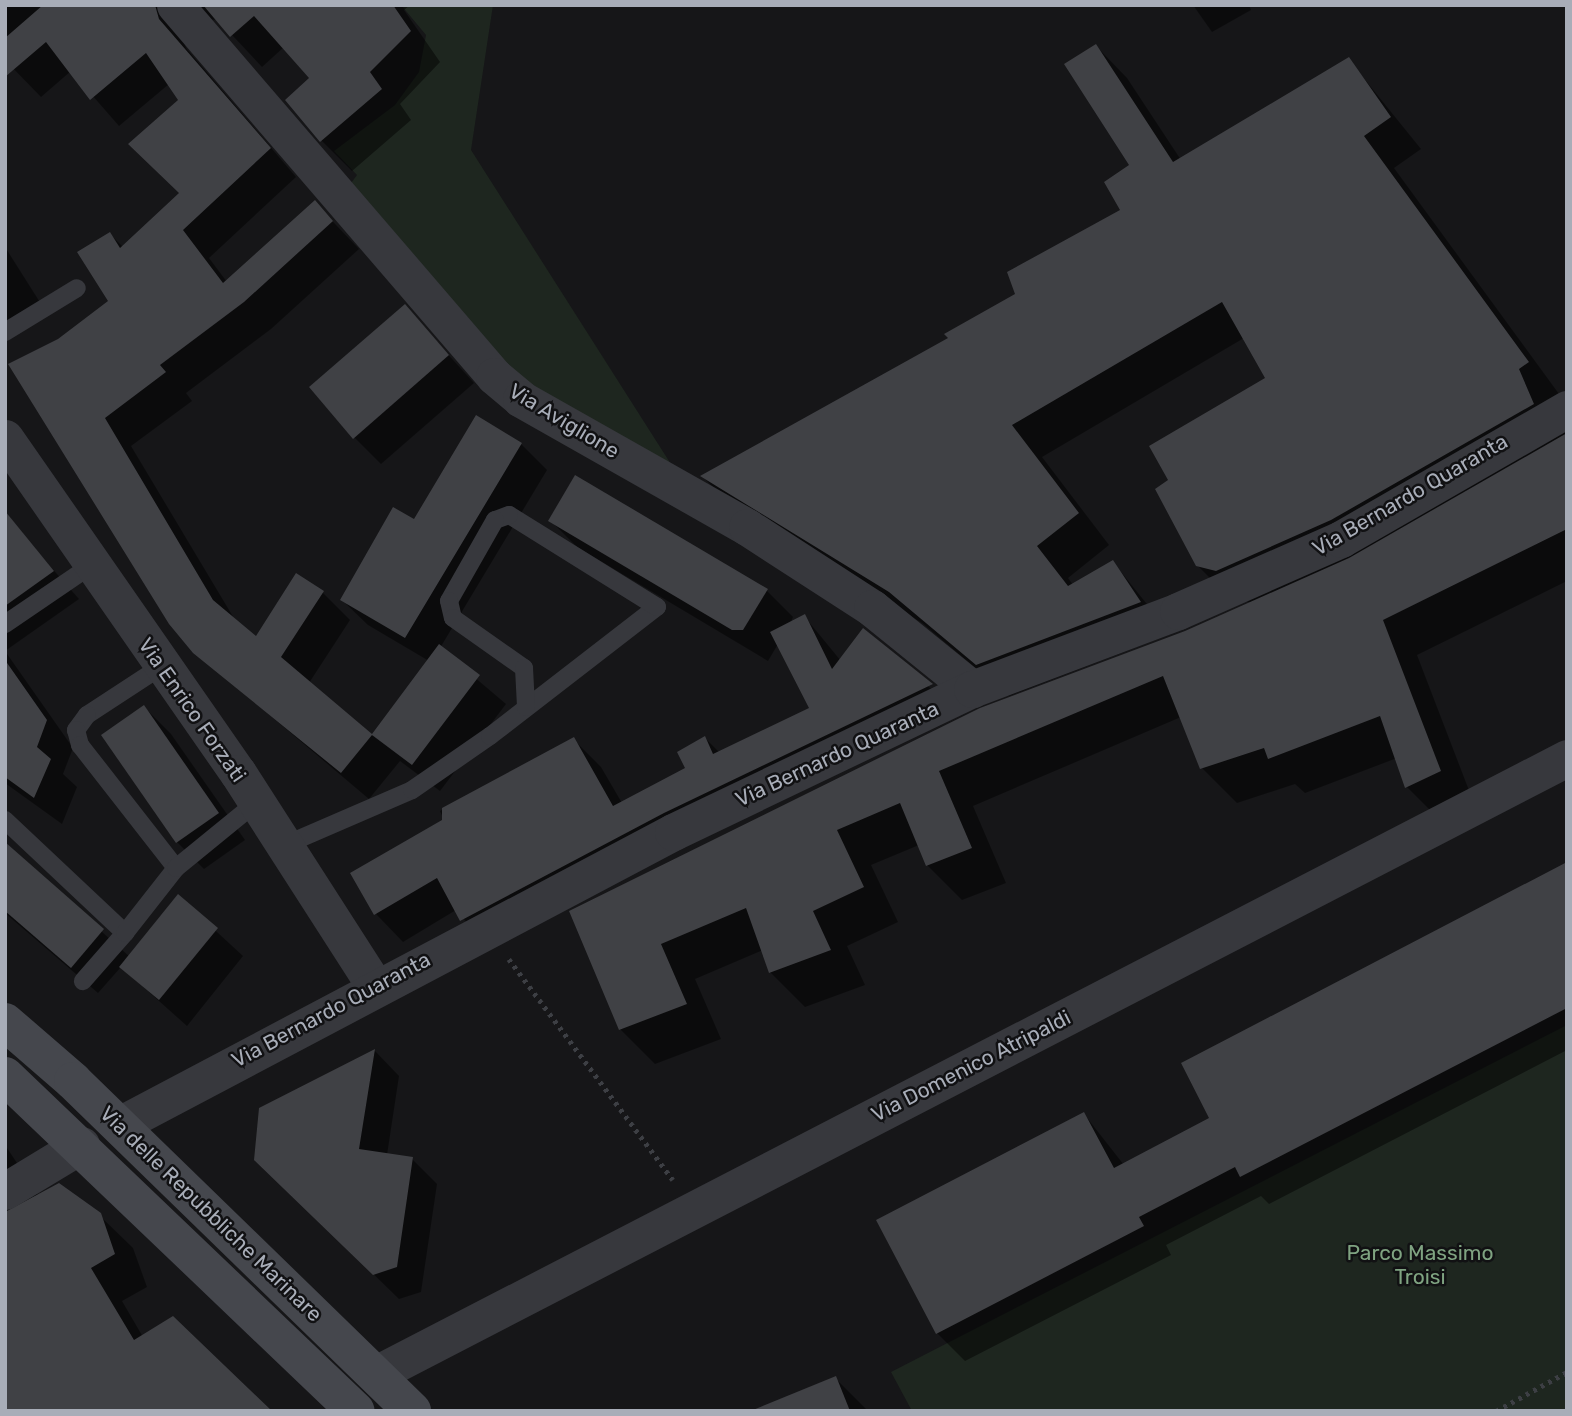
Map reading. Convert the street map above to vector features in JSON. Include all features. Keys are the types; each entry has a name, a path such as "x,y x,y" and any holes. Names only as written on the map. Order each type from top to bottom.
{"main road":[{"name":"Via delle Repubbliche Marinare","path":"5,1022 119,1125 412,1411"},
{"name":"Via delle Repubbliche Marinare","path":"5,1076 82,1146 351,1405"},
{"path":"82,1146 119,1125"},
{"path":"351,1405 376,1374"}],"street":[{"name":"Via Aviglione","path":"175,5 494,376 521,400 747,527 872,608 972,689"},
{"name":"Via Bernardo Quaranta","path":"119,1125 374,985 972,689 1341,540 1567,409"},
{"name":"Via Enrico Forzati","path":"11,460 162,666 257,803 374,985"},
{"name":"Via Domenico Atripaldi","path":"376,1374 1567,758"},
{"path":"5,1191 82,1146"}],"lane":[{"path":"5,332 77,288"},
{"path":"285,845 412,789 526,707 657,607 509,515 495,520 449,601 453,618 524,668 526,707"},
{"path":"5,624 89,567"},
{"path":"162,666 87,715 76,730 80,745 176,868"},
{"path":"83,981 176,868 257,803"},
{"path":"5,820 125,933"}],"path":[{"path":"486,928 696,1208"},
{"path":"1496,1411 1567,1372"}],"green space":[{"path":"401,5 493,5 471,150 683,483 538,395 490,351 348,187 357,175 334,151 395,105 419,72 426,35"},
{"name":"Parco Massimo Troisi","path":"1567,1025 1567,1411 912,1411 891,1372"}],"building":[{"path":"43,5 155,5 159,19 271,148 183,230 223,283 315,200 333,221 244,302 160,365 166,372 105,418 213,600 256,636 296,573 324,591 281,657 372,734 439,644 480,675 412,765 372,735 341,773 193,653 169,624 8,364 58,339 108,301 77,252 110,232 120,248 179,193 128,144 178,100 146,53 90,100 46,42 5,77 5,38"},
{"path":"203,5 393,5 411,31 370,72 382,89 320,142 285,100 309,78 254,16 230,37"},
{"path":"1096,44 1173,162 1349,57 1391,117 1364,136 1529,362 1519,369 1534,404 1331,520 1216,571 1196,566 1155,489 1168,480 1149,446 1265,378 1222,302 1012,425 1079,513 1037,546 1068,586 1113,560 1141,602 976,665 889,592 700,476 948,338 944,334 1015,294 1007,272 1120,210 1104,182 1129,165 1064,64"},
{"path":"405,304 449,355 353,439 309,387"},
{"path":"476,415 522,443 405,638 340,600 393,507 414,519"},
{"path":"1567,433 1567,529 1383,620 1441,771 1405,788 1380,716 1268,759 1264,748 1200,769 1163,676 939,771 972,848 926,866 900,803 837,830 864,887 813,911 831,950 769,973 746,908 661,944 687,1004 619,1030 569,911 980,708 1185,631 1349,558"},
{"path":"575,475 768,589 743,630 732,630 548,521"},
{"path":"5,511 54,571 5,606"},
{"path":"805,614 832,669 863,628 933,684 664,813 460,921 437,878 374,915 350,873 442,820 442,808 574,737 613,806 685,768 677,752 705,736 713,754 809,708 770,632"},
{"path":"5,660 47,720 37,747 51,759 34,798 5,777"},
{"path":"144,705 219,813 176,843 101,735"},
{"path":"5,842 104,929 71,968 5,911"},
{"path":"1567,862 1567,1008 1240,1177 1235,1167 1139,1217 1144,1226 936,1334 876,1220 1084,1112 1114,1168 1209,1118 1181,1063"},
{"path":"178,894 218,928 159,1000 119,967"},
{"path":"375,1049 359,1149 413,1157 397,1267 373,1275 254,1160 259,1108"},
{"path":"59,1183 101,1213 115,1254 91,1268 134,1340 173,1316 272,1411 5,1411 5,1212"},
{"path":"836,1376 850,1411 753,1411 753,1410"}]}
